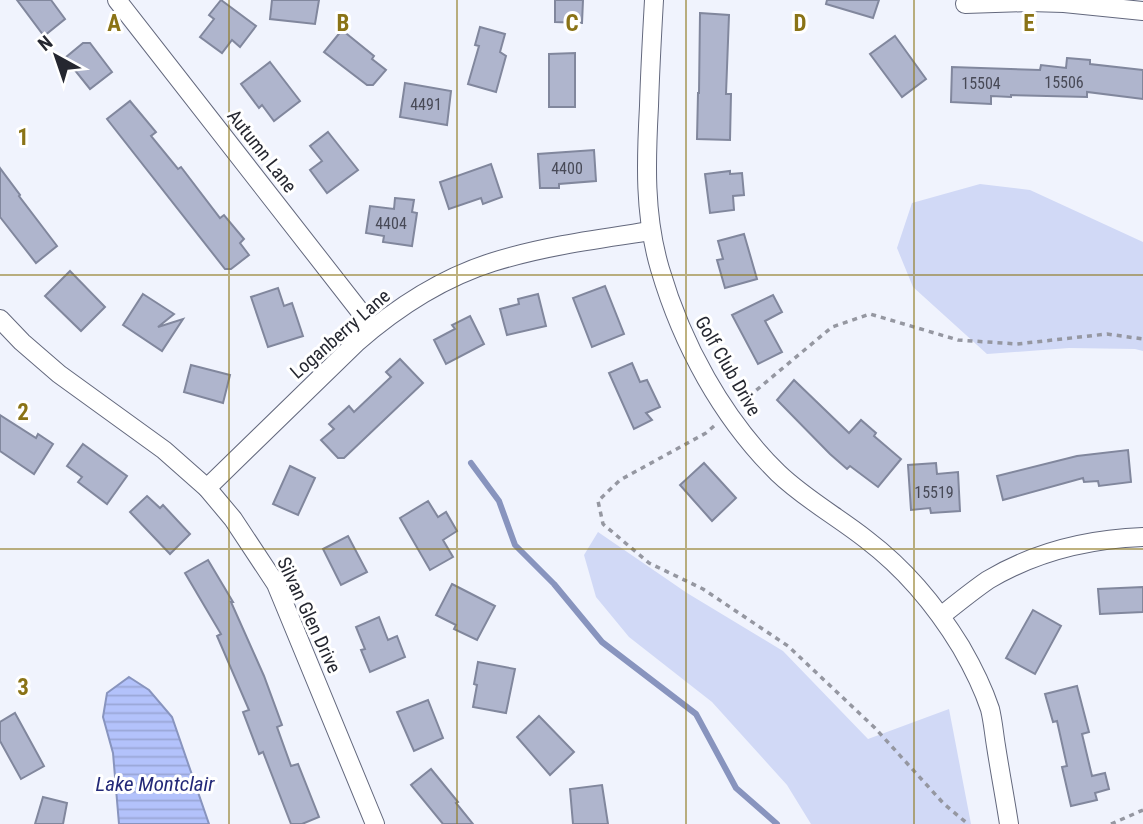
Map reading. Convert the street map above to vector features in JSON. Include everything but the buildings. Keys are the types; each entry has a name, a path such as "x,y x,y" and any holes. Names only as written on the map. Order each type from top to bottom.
{"street":[{"name":"Golf Club Drive","path":"654,0 646,163 648,207 659,267 676,317 720,402 744,436 779,473 811,500 867,539 899,567 941,616 981,686 990,710 1009,824"},
{"path":"965,4 1064,2 1143,11"},
{"name":"Autumn Lane","path":"127,3 373,328"},
{"name":"Loganberry Lane","path":"206,488 356,343 409,302 439,285 493,262 563,245 651,231"},
{"name":"Silvan Glen Drive","path":"0,319 59,374 164,450 206,488 233,519 276,584 375,824"},
{"path":"941,616 987,581 1018,564 1086,543 1143,537"}],"path":[{"path":"1111,824 1143,810"}],"shaded area":[{"path":"980,184 1030,190 1143,242 1143,351 1069,348 987,354 913,287 897,248 912,203"},
{"path":"598,532 687,593 783,651 868,739 949,709 971,824 811,824 787,785 712,702 629,637 596,597 584,555"}],"water":[{"name":"Lake Montclair","path":"129,677 149,690 172,717 209,824 119,824 113,753 103,717 107,693"}],"waterway":[{"path":"471,463 499,501 515,545 554,584 602,642 696,714 736,788 777,824"}]}
